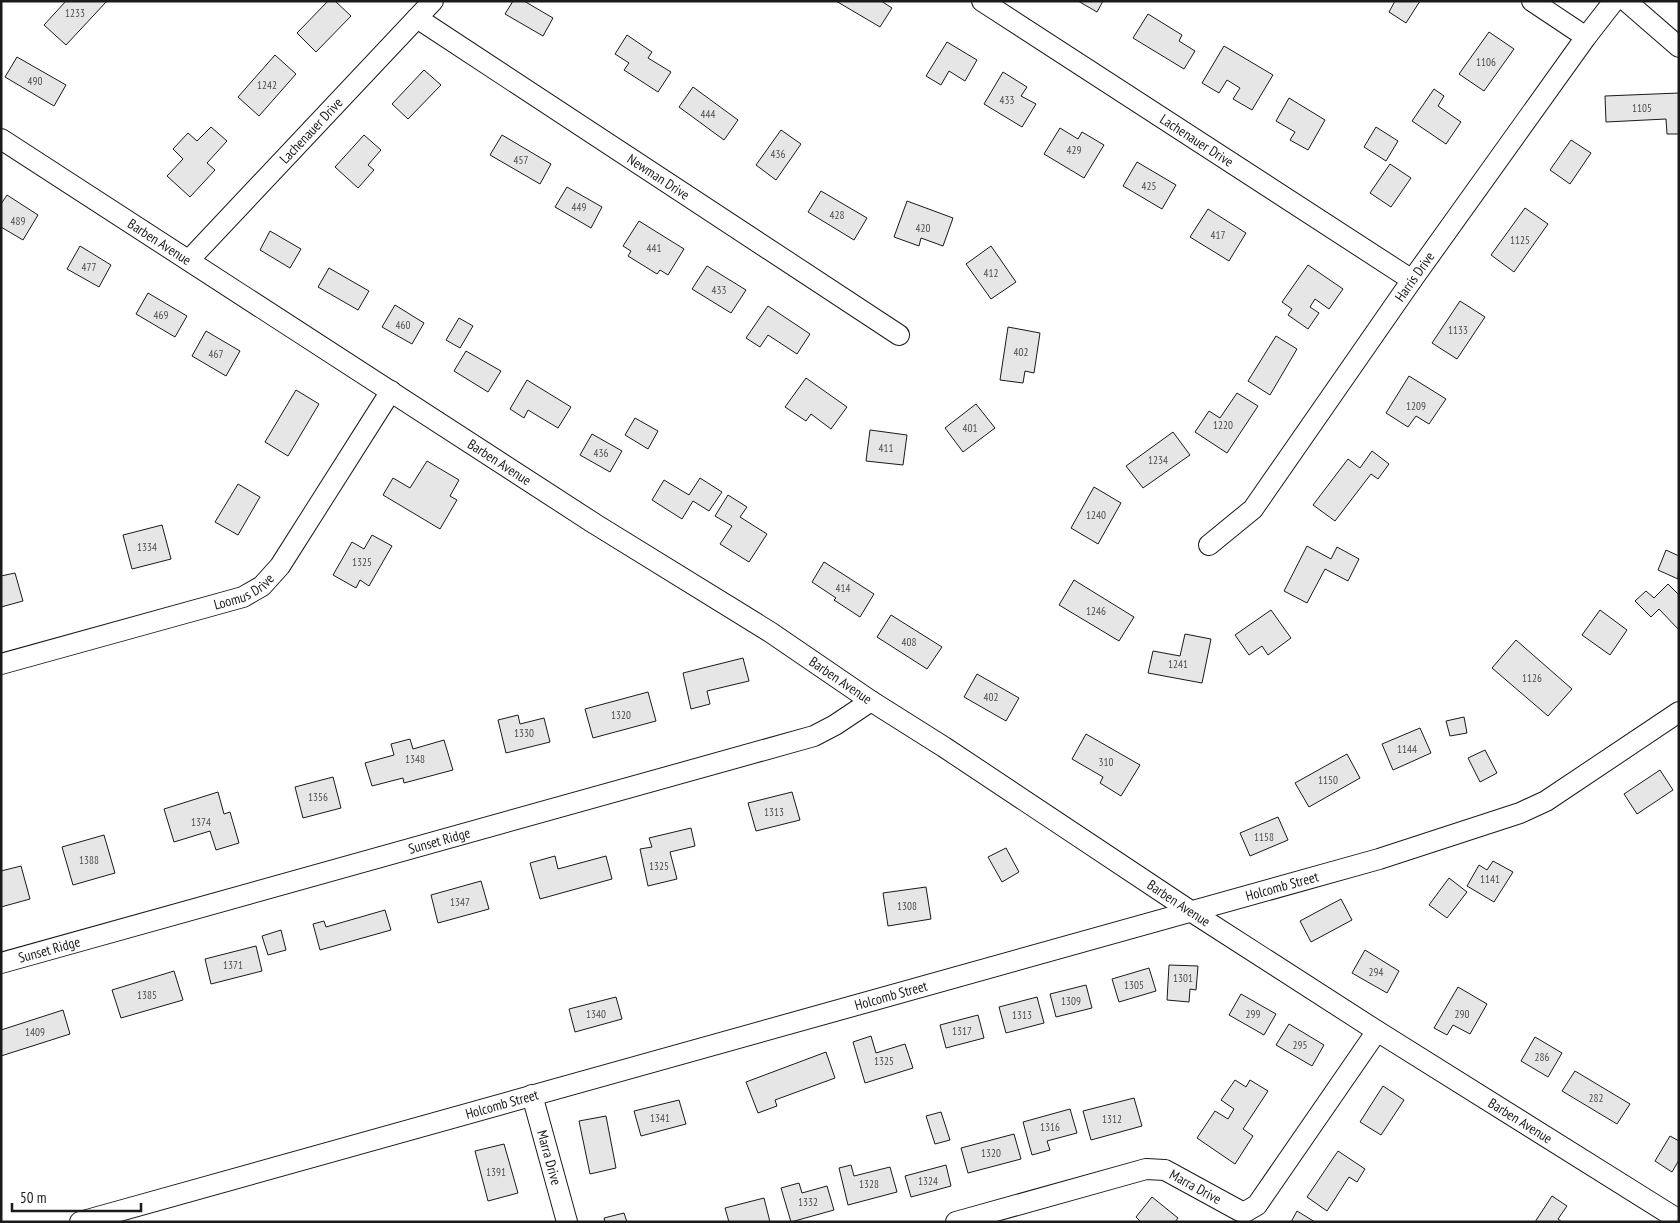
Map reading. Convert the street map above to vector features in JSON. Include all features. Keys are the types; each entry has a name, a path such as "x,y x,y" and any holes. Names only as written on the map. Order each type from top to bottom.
{"street":[{"name":"Lachenauer Drive","path":"189,260 433,1"},
{"name":"Lachenauer Drive","path":"982,1 1412,280"},
{"path":"1532,1 1586,37"},
{"name":"Harris Drive","path":"1209,545 1253,509 1412,280 1586,37 1614,1"},
{"path":"1626,1 1679,47"},
{"name":"Newman Drive","path":"417,18 899,335"},
{"name":"Barben Avenue","path":"1,139 595,524 770,632 871,701 944,747 1192,912 1679,1220"},
{"name":"Loomus Drive","path":"1,664 243,597 262,586 280,566 391,391"},
{"name":"Sunset Ridge","path":"1,963 814,736 835,725 871,701"},
{"name":"Holcomb Street","path":"80,1222 1379,859 1520,813 1546,801 1679,712"},
{"name":"Marra Drive","path":"956,1222 1146,1169 1165,1170 1245,1212 1257,1205 1377,1030"},
{"name":"Marra Drive","path":"532,1095 567,1222"}],"building":[{"path":"66,1 107,1 66,45 44,25"},
{"path":"328,1 335,1 351,16 316,52 297,33"},
{"path":"513,1 524,1 553,18 543,36 505,14"},
{"path":"836,1 881,1 892,8 880,27"},
{"path":"1078,1 1103,1 1097,12"},
{"path":"1395,1 1420,1 1406,23 1389,12"},
{"path":"1148,14 1182,35 1179,41 1195,51 1184,69 1133,38"},
{"path":"1489,32 1514,49 1484,91 1459,74"},
{"path":"627,35 652,52 648,58 671,72 658,92 624,70 629,63 615,54"},
{"path":"947,42 977,60 965,81 949,71 941,85 926,76"},
{"path":"1224,46 1273,75 1252,110 1233,99 1240,88 1227,80 1219,93 1202,83"},
{"path":"275,55 296,74 259,116 238,97"},
{"path":"17,57 66,85 54,106 5,77"},
{"path":"424,70 441,85 408,119 392,104"},
{"path":"1003,72 1027,87 1021,96 1036,104 1022,127 984,104"},
{"path":"693,87 738,120 724,140 679,107"},
{"path":"1434,89 1444,96 1438,106 1461,122 1446,144 1412,121"},
{"path":"1679,93 1679,134 1667,134 1666,119 1606,122 1605,96"},
{"path":"1289,98 1325,120 1308,150 1290,140 1295,132 1276,121"},
{"path":"211,127 227,141 207,163 215,170 190,197 167,176 183,159 173,149 188,133 197,141"},
{"path":"1376,127 1398,141 1386,161 1364,147"},
{"path":"1060,128 1078,139 1082,132 1104,145 1084,178 1044,154"},
{"path":"781,130 801,144 776,180 756,165"},
{"path":"364,135 381,150 368,165 374,170 358,188 335,167"},
{"path":"502,135 551,164 540,184 490,155"},
{"path":"1571,140 1591,153 1570,184 1550,170"},
{"path":"1137,162 1176,185 1162,209 1123,186"},
{"path":"1390,164 1411,178 1391,207 1370,193"},
{"path":"567,187 602,207 591,228 555,207"},
{"path":"821,191 867,218 854,240 808,212"},
{"path":"7,195 38,215 23,240 1,227 1,204"},
{"path":"907,201 953,218 943,246 921,238 919,246 894,237"},
{"path":"1525,208 1548,224 1514,272 1491,255"},
{"path":"1208,209 1246,233 1229,261 1190,237"},
{"path":"639,221 684,249 668,275 660,270 657,274 628,256 631,251 623,246"},
{"path":"270,231 301,249 290,268 260,250"},
{"path":"80,246 111,265 99,287 67,269"},
{"path":"991,246 1016,282 991,299 966,264"},
{"path":"1308,265 1343,289 1329,309 1315,299 1310,307 1319,313 1308,329 1288,315 1292,309 1282,302"},
{"path":"707,266 746,290 731,313 692,289"},
{"path":"329,268 369,291 358,310 318,287"},
{"path":"148,293 187,316 175,337 136,314"},
{"path":"1460,301 1485,317 1457,359 1432,343"},
{"path":"395,305 424,323 412,344 382,327"},
{"path":"768,306 810,334 797,354 768,335 760,347 746,338"},
{"path":"459,318 473,326 460,348 446,340"},
{"path":"1008,327 1040,333 1034,373 1025,371 1023,383 1000,380"},
{"path":"206,331 240,351 226,376 192,356"},
{"path":"1276,336 1297,349 1270,395 1248,381"},
{"path":"466,351 501,371 488,392 454,371"},
{"path":"1409,376 1446,399 1429,424 1416,416 1408,427 1386,413"},
{"path":"806,378 847,407 831,429 811,414 806,421 785,407"},
{"path":"527,380 571,407 558,428 528,410 524,418 510,409"},
{"path":"296,390 319,404 288,456 265,442"},
{"path":"1237,393 1258,406 1227,453 1195,432 1209,411 1220,418"},
{"path":"976,404 995,428 963,452 945,428"},
{"path":"635,418 658,431 648,449 625,435"},
{"path":"870,430 907,435 903,465 866,461"},
{"path":"1173,432 1190,455 1143,488 1126,466"},
{"path":"592,434 622,451 610,472 580,455"},
{"path":"1372,451 1389,464 1378,479 1371,474 1335,521 1313,505 1348,459 1360,468"},
{"path":"427,461 459,480 450,496 457,500 440,529 383,495 393,478 410,488"},
{"path":"700,478 722,492 709,511 693,501 682,519 652,500 664,480 689,495"},
{"path":"238,484 260,497 238,535 215,522"},
{"path":"1094,487 1121,503 1098,544 1071,528"},
{"path":"728,495 747,507 740,517 767,534 749,562 720,544 732,526 715,516"},
{"path":"162,525 171,559 132,569 123,535"},
{"path":"372,535 392,546 369,586 360,580 356,588 333,575 352,542 364,549"},
{"path":"1307,546 1331,559 1337,547 1359,559 1348,581 1325,569 1307,603 1284,591"},
{"path":"1666,550 1679,556 1678,579 1658,570"},
{"path":"824,562 874,594 860,617 834,600 836,598 812,582"},
{"path":"15,573 23,601 1,607 1,576"},
{"path":"1074,580 1134,617 1119,641 1059,605"},
{"path":"1668,584 1679,595 1679,630 1659,609 1651,617 1635,601 1646,591 1654,598"},
{"path":"1271,610 1291,638 1268,655 1262,646 1249,655 1235,635"},
{"path":"1600,610 1627,630 1610,655 1582,635"},
{"path":"891,615 942,647 927,669 877,637"},
{"path":"1185,634 1211,639 1202,683 1148,673 1153,651 1180,656"},
{"path":"1516,640 1572,689 1548,716 1492,668"},
{"path":"743,658 749,681 707,691 710,704 691,709 683,673"},
{"path":"977,674 1019,698 1006,721 964,697"},
{"path":"648,692 656,721 593,738 585,709"},
{"path":"518,715 520,724 544,718 550,742 506,753 498,720"},
{"path":"1464,717 1467,733 1450,736 1446,721"},
{"path":"1420,728 1431,753 1393,770 1382,744"},
{"path":"1086,734 1140,765 1121,796 1100,783 1103,777 1072,759"},
{"path":"410,739 413,749 444,740 453,770 404,783 403,778 372,786 365,763 394,755 391,744"},
{"path":"1485,750 1497,773 1480,782 1468,758"},
{"path":"1347,754 1360,778 1309,807 1295,783"},
{"path":"1660,770 1673,790 1637,814 1624,794"},
{"path":"333,777 341,808 303,818 295,787"},
{"path":"218,792 224,814 230,812 239,843 216,850 210,831 174,842 164,809"},
{"path":"792,792 800,820 756,831 748,803"},
{"path":"1278,817 1288,840 1250,856 1240,833"},
{"path":"691,828 695,846 670,852 677,879 648,886 640,849 652,847 649,838"},
{"path":"104,835 115,873 73,885 62,847"},
{"path":"1006,848 1019,872 1002,882 988,857"},
{"path":"555,856 558,869 606,856 612,879 540,899 530,863"},
{"path":"1493,861 1513,872 1494,902 1467,886 1479,865 1487,870"},
{"path":"21,866 30,899 1,907 1,871"},
{"path":"1449,878 1467,892 1447,918 1429,905"},
{"path":"481,881 489,909 438,923 431,895"},
{"path":"926,887 931,919 888,926 883,893"},
{"path":"1341,899 1352,920 1311,942 1300,921"},
{"path":"385,910 391,930 320,950 313,924 324,921 326,927"},
{"path":"281,930 286,950 268,955 262,936"},
{"path":"256,946 262,971 211,984 205,959"},
{"path":"1365,950 1399,971 1387,993 1352,973"},
{"path":"1169,965 1198,966 1196,990 1190,989 1189,1002 1167,1000"},
{"path":"1149,968 1156,991 1119,1002 1112,979"},
{"path":"174,971 183,1000 121,1018 112,990"},
{"path":"1086,985 1092,1008 1056,1017 1050,994"},
{"path":"1458,987 1487,1004 1470,1034 1453,1025 1447,1035 1434,1028"},
{"path":"1241,994 1276,1014 1264,1035 1229,1015"},
{"path":"616,997 622,1019 575,1032 569,1009"},
{"path":"1037,997 1044,1023 1006,1033 999,1007"},
{"path":"63,1010 70,1034 1,1056 1,1030"},
{"path":"978,1015 984,1038 946,1048 940,1025"},
{"path":"1289,1024 1324,1045 1312,1066 1276,1045"},
{"path":"871,1036 876,1053 905,1044 913,1068 865,1083 853,1042"},
{"path":"1535,1037 1562,1053 1548,1077 1521,1061"},
{"path":"826,1052 835,1078 775,1100 777,1106 758,1113 746,1082"},
{"path":"1575,1071 1630,1104 1617,1124 1562,1091"},
{"path":"1235,1080 1246,1087 1250,1080 1268,1091 1243,1129 1253,1136 1235,1164 1197,1138 1215,1111 1228,1119 1234,1109 1221,1100"},
{"path":"1383,1086 1404,1100 1381,1135 1360,1122"},
{"path":"1134,1098 1142,1126 1091,1140 1083,1111"},
{"path":"679,1100 686,1124 641,1136 634,1111"},
{"path":"1070,1109 1077,1133 1047,1141 1050,1150 1032,1155 1023,1122"},
{"path":"941,1112 950,1140 935,1144 926,1116"},
{"path":"606,1116 616,1168 590,1174 579,1121"},
{"path":"1014,1134 1021,1159 968,1173 961,1148"},
{"path":"1670,1136 1679,1141 1679,1160 1672,1172 1655,1161"},
{"path":"504,1144 518,1193 488,1201 475,1151"},
{"path":"1338,1151 1365,1169 1357,1182 1349,1177 1327,1211 1307,1197"},
{"path":"851,1165 854,1176 890,1167 897,1192 848,1205 839,1168"},
{"path":"946,1165 951,1186 911,1197 905,1176"},
{"path":"799,1183 802,1193 827,1186 834,1210 791,1222 781,1188"},
{"path":"1552,1196 1567,1206 1558,1219 1562,1222 1535,1222"},
{"path":"1152,1197 1178,1218 1175,1222 1141,1222 1136,1217"},
{"path":"764,1198 770,1222 729,1222 725,1208"},
{"path":"1297,1211 1315,1222 1291,1222"},
{"path":"624,1213 627,1222 605,1222 604,1218"}]}
